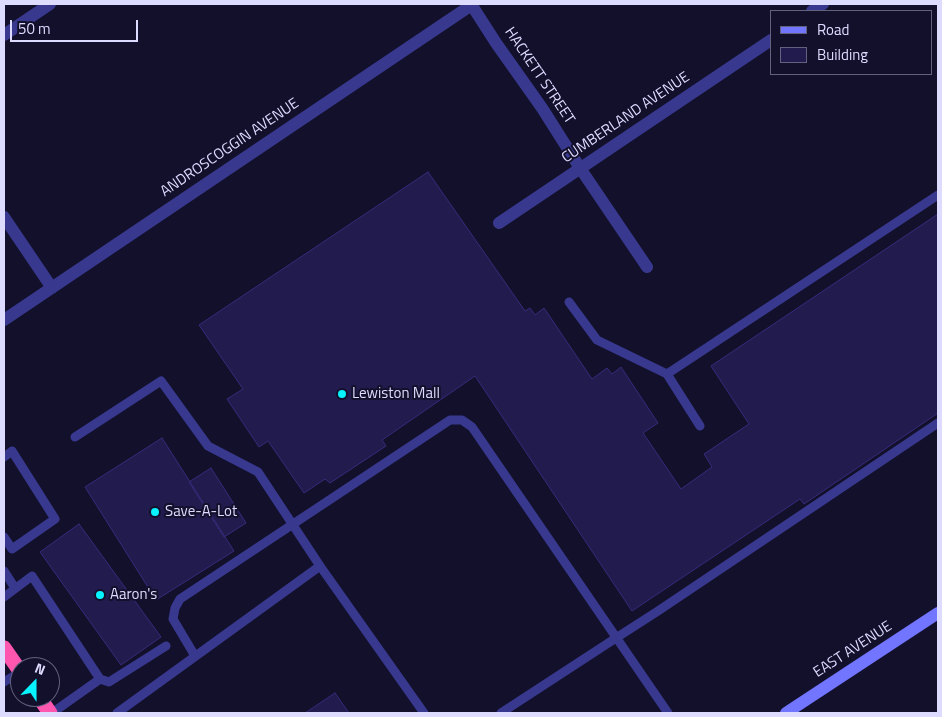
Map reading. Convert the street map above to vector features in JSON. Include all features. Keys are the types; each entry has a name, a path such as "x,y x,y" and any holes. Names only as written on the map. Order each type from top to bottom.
{"main road":[{"name":"EAST AVENUE","path":"786,713 938,613"}],"street":[{"path":"4,35 50,4"},
{"name":"HACKETT STREET","path":"472,4 496,43 542,108 647,267"},
{"name":"ANDROSCOGGIN AVENUE","path":"4,320 472,4"},
{"name":"CUMBERLAND AVENUE","path":"499,223 770,41"},
{"path":"4,217 52,288"}],"lane":[{"path":"667,374 938,195"},
{"path":"570,302 597,340 667,374 700,426"},
{"path":"75,436 161,381 208,446 258,472 320,566 424,713"},
{"path":"195,656 173,619 175,608 180,599 450,420 462,420 472,427 668,713"},
{"path":"501,713 658,611 938,423"},
{"path":"4,457 12,451 56,519 8,551 4,537"},
{"path":"117,713 320,566"},
{"path":"4,571 15,588"},
{"path":"4,596 32,576 100,679 110,682 166,646"},
{"path":"51,713 100,679"}],"building":[{"name":"Lewiston Mall","path":"428,172 525,311 530,308 535,315 544,308 592,379 607,368 612,374 621,367 658,423 643,433 681,489 712,467 704,454 749,424 711,366 938,214 938,413 804,504 800,499 632,611 475,376 382,440 386,446 330,483 325,479 304,493 268,441 259,447 227,399 243,389 199,325"},
{"name":"Save-A-Lot","path":"162,438 234,551 156,600 85,487"},
{"path":"211,468 246,523 224,537 189,482"},
{"name":"Aaron's","path":"79,524 161,637 121,665 40,552"},
{"path":"335,693 349,713 305,713"}],"place":[{"name":"Lewiston Mall","path":"342,394"},
{"name":"Save-A-Lot","path":"155,512"},
{"name":"Aaron's","path":"100,595"}]}
